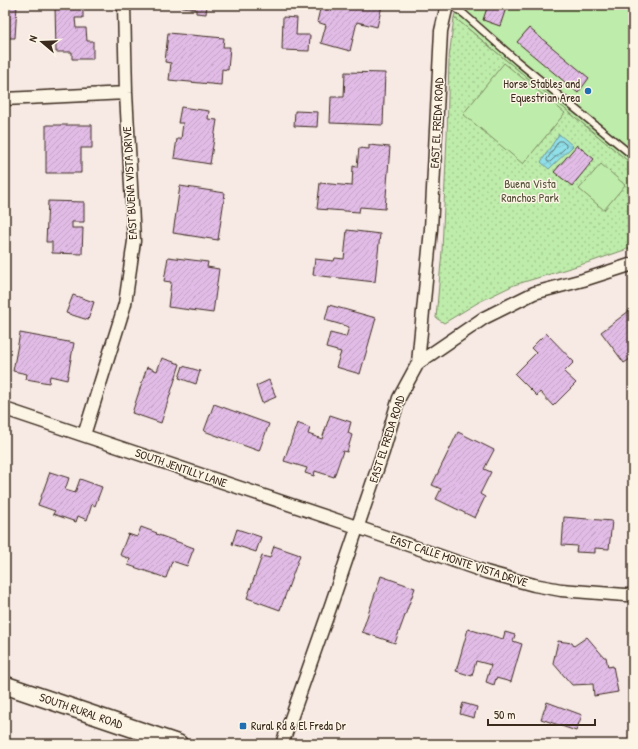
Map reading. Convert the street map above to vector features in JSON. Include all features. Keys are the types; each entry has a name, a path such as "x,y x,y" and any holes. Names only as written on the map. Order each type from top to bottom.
{"main road":[{"name":"SOUTH RURAL ROAD","path":"5,685 179,744"}],"street":[{"name":"EAST BUENA VISTA DRIVE","path":"84,435 125,304 134,241 126,93 124,5"},
{"name":"EAST EL FREDA ROAD","path":"282,744 383,452 399,398 418,363 431,229 441,31 448,5"},
{"path":"5,99 126,93"},
{"path":"418,363 484,318 534,293 583,280 633,264"},
{"name":"SOUTH JENTILLY LANE","path":"5,409 357,527"},
{"name":"EAST CALLE MONTE VISTA DRIVE","path":"357,527 486,572 534,585 561,590 633,595"}],"lane":[{"path":"448,5 464,14 517,61 633,156"}],"green space":[{"name":"Horse Stables and Equestrian Area","path":"458,5 633,5 633,165 454,17"},
{"name":"Buena Vista Ranchos Park","path":"454,17 633,165 633,247 514,285 479,302 444,323 436,318 442,251 449,58"},
{"path":"504,63 565,113 523,164 463,114"},
{"path":"601,164 625,185 604,210 579,189"}],"water":[{"path":"559,134 573,146 549,169 541,162"}],"building":[{"path":"5,5 17,5 15,38 5,38"},
{"path":"55,5 83,5 83,18 75,18 76,28 86,28 87,41 93,41 93,59 72,59 72,52 56,52"},
{"path":"171,5 207,5 206,14 196,13 196,9"},
{"path":"321,5 382,6 377,27 357,22 350,51 321,43 326,25 317,22"},
{"path":"488,5 507,5 500,26 483,20"},
{"path":"283,17 297,18 296,35 310,35 309,51 282,50"},
{"path":"529,28 589,78 578,93 517,42"},
{"path":"168,33 224,38 223,47 230,47 228,70 222,69 221,85 169,80 171,63 165,62"},
{"path":"345,72 385,73 383,125 330,123 331,97 344,97"},
{"path":"181,107 209,111 208,119 217,120 210,164 174,158 177,139 181,139 183,123 178,123"},
{"path":"295,111 318,112 317,127 294,126"},
{"path":"46,125 92,125 92,148 81,148 81,173 46,173"},
{"path":"369,145 390,147 385,209 360,207 359,212 317,209 320,183 352,186 353,166 357,167 359,148 369,149"},
{"path":"577,145 594,159 572,186 554,172"},
{"path":"180,186 225,193 218,240 173,233"},
{"path":"48,201 84,202 84,222 72,222 72,228 83,228 82,254 52,253 52,242 46,242"},
{"path":"347,230 380,234 375,282 313,275 315,259 334,261 335,258 344,259"},
{"path":"168,257 208,262 207,267 219,269 213,313 168,307 171,282 164,281"},
{"path":"73,295 94,302 88,320 66,313"},
{"path":"329,305 376,318 360,374 336,367 341,352 326,348 330,333 346,337 349,327 325,320"},
{"path":"633,308 633,357 624,363 601,332"},
{"path":"20,333 74,343 67,380 50,376 49,383 26,379 27,374 13,371"},
{"path":"546,333 574,362 564,372 576,383 553,406 540,392 537,396 515,374 536,353 531,348"},
{"path":"162,358 180,364 161,423 132,413 147,367 157,371"},
{"path":"183,366 200,371 196,384 179,378"},
{"path":"269,380 276,397 262,403 256,386"},
{"path":"214,404 269,424 259,451 204,431"},
{"path":"330,415 351,422 348,433 352,435 347,452 343,451 334,477 315,471 314,476 305,473 307,468 284,461 297,423 310,428 308,434 322,439"},
{"path":"458,432 494,450 484,469 491,472 480,494 485,497 475,518 436,499 441,489 432,485"},
{"path":"50,472 69,478 65,490 75,493 80,479 102,487 95,506 92,504 87,520 78,516 76,522 53,514 55,511 38,505"},
{"path":"564,517 612,521 609,549 595,548 595,553 576,552 577,546 562,545"},
{"path":"141,527 194,548 187,566 172,561 166,578 128,565 130,559 120,555 128,534 137,537"},
{"path":"237,529 261,537 256,552 232,544"},
{"path":"274,546 300,555 280,610 247,598 262,556 270,558"},
{"path":"381,576 415,588 395,643 362,632"},
{"path":"468,629 503,639 505,632 515,635 513,641 522,644 511,682 496,678 494,685 486,682 491,665 476,661 472,676 456,671"},
{"path":"587,637 604,657 606,657 608,667 613,666 618,692 594,696 593,684 572,685 553,663 558,641 572,643 574,646"},
{"path":"547,702 582,715 576,731 541,719"},
{"path":"463,703 477,707 474,718 460,714"}],"place":[{"name":"Horse Stables and Equestrian Area","path":"588,91"},
{"name":"Rural Rd & El Freda Dr","path":"243,726"}]}
